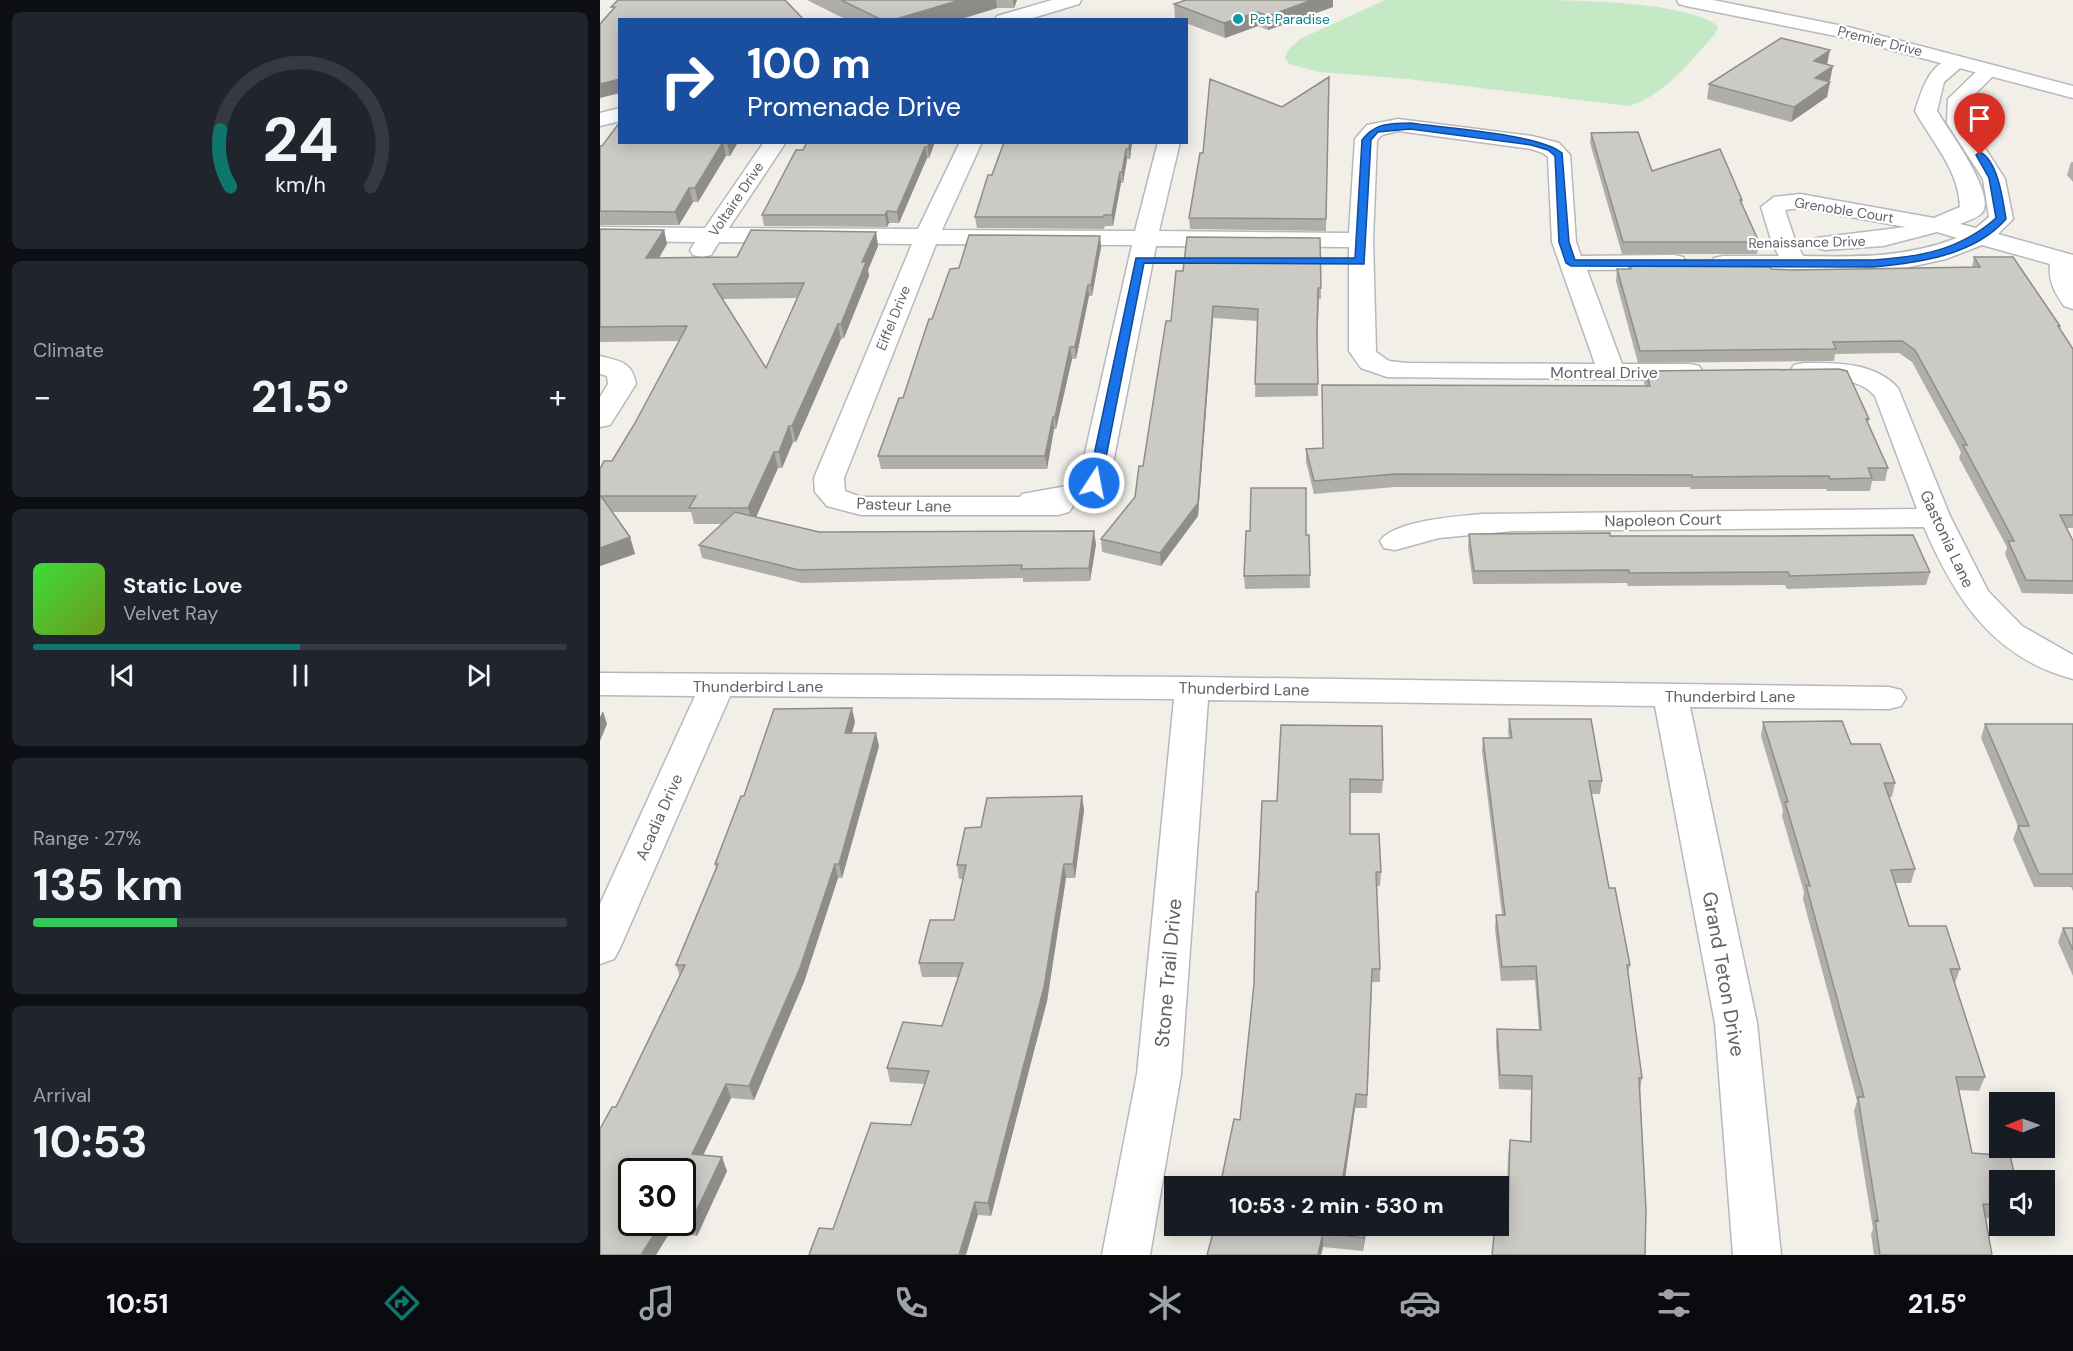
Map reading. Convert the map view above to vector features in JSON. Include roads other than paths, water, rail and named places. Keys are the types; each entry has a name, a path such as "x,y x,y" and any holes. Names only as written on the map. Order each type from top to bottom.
{"street":[{"path":"1014,18 1072,0"},
{"name":"Premier Drive","path":"1686,0 1791,19 2073,92"},
{"name":"Renaissance Drive","path":"1716,243 1789,254 1908,235 1941,225 1972,210 1973,196 1961,167 1937,133 1926,111 1935,80 1957,62"},
{"name":"Renaissance Drive","path":"1567,252 1670,249 1905,261 1937,254 1981,237 2001,219 1994,178 1958,123 1958,99 1989,70"},
{"path":"600,120 618,115"},
{"path":"840,247 711,235 607,234 600,255 698,256 840,247 1360,251 1366,140 1370,134 1385,127 1410,126 1532,143 1551,148 1559,155 1567,252 1612,373"},
{"name":"Voltaire Drive","path":"698,256 774,144"},
{"name":"Eiffel Drive","path":"833,497 828,488 829,478 922,248 971,144"},
{"name":"Pasteur Lane","path":"833,497 845,503 861,506 977,507 1088,492 1094,483 1142,249 1168,144"},
{"path":"1951,152 1978,152"},
{"name":"Grenoble Court","path":"1789,254 1773,207 1782,202 1800,201 1941,225"},
{"path":"1941,225 2068,262 2061,278 2073,301"},
{"name":"Renaissance Drive","path":"1881,239 1905,261"},
{"name":"Montreal Drive","path":"1360,251 1362,351 1366,359 1379,369 1612,373 1718,372"},
{"path":"600,420 622,384 620,372 601,364"},
{"name":"Gastonia Lane","path":"1778,371 1837,371 1864,376 1882,385 1888,394 1934,518 1969,588 1992,617 2038,653 2073,668"},
{"name":"Napoleon Court","path":"1395,541 1423,530 1513,522 1934,518"},
{"name":"Thunderbird Lane","path":"600,684 1192,688 1889,698"},
{"name":"Acadia Drive","path":"600,948 717,686"},
{"name":"Stone Trail Drive","path":"1126,1255 1159,1074 1192,688"},
{"name":"Grand Teton Drive","path":"1670,696 1736,1023 1757,1255"}],"place":[{"name":"Pet Paradise","path":"1238,19"}]}
